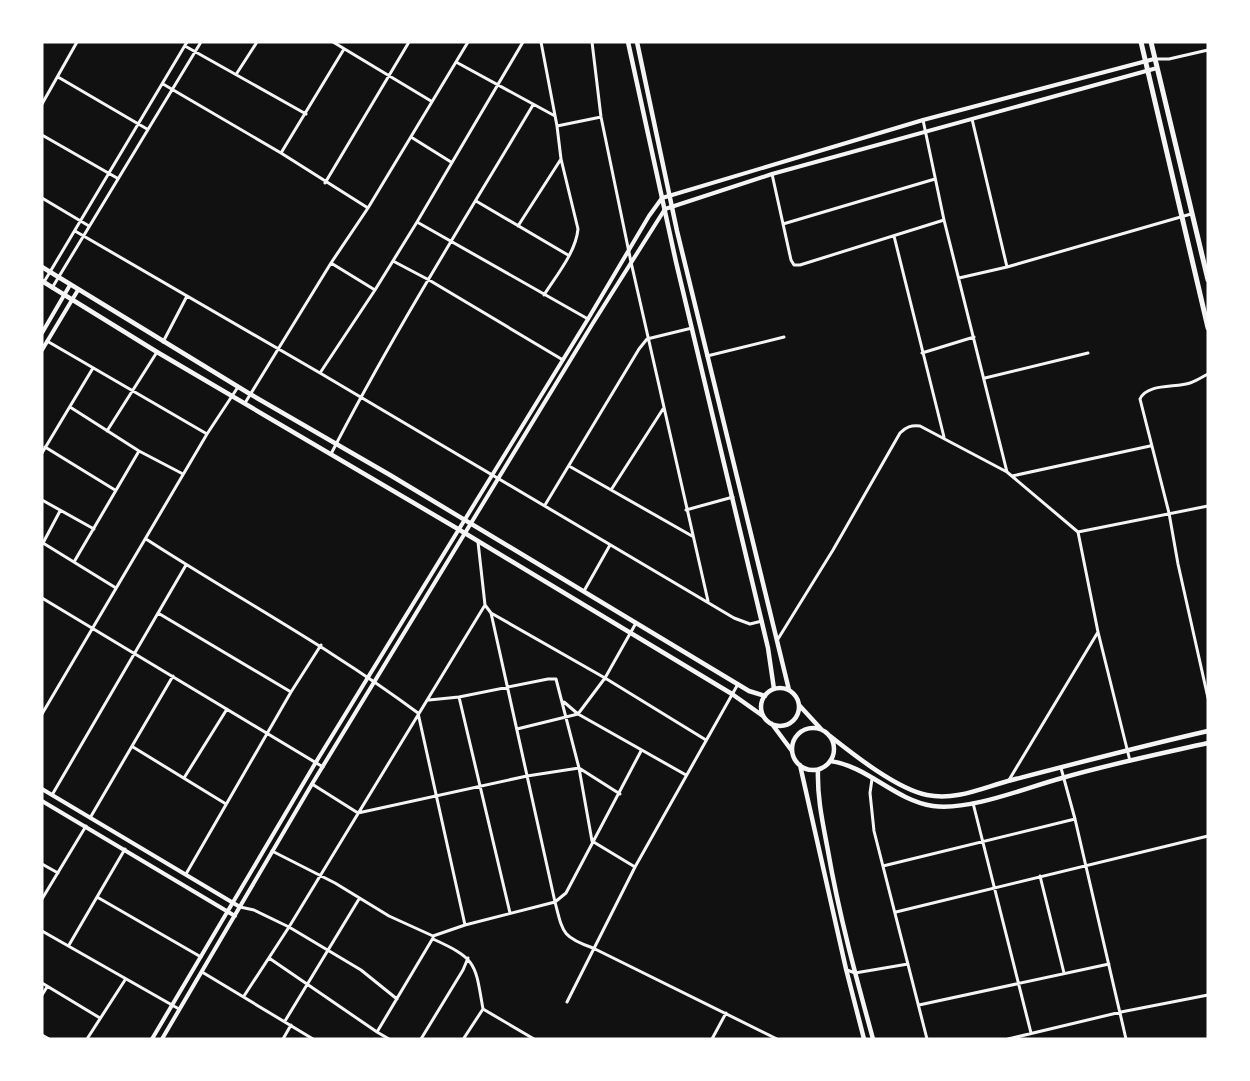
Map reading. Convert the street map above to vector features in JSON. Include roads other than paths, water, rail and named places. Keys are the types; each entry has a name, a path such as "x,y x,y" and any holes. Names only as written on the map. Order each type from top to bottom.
{"highway":[{"path":"1141,42 1208,328"},
{"path":"1151,42 1208,280"}],"main road":[{"path":"628,42 692,328 762,621 773,671 774,689"},
{"path":"637,42 669,195 789,690 813,722 852,754 913,791 938,797 961,795 1127,750 1208,731"},
{"path":"42,267 238,387 390,475 749,691 765,696"},
{"path":"43,282 732,694 772,724 786,741 800,765 864,1039"},
{"path":"537,577 543,568"},
{"path":"763,716 761,702 765,696 774,689 789,690"},
{"path":"772,724 780,726 794,720 799,705"},
{"path":"792,752 792,744 801,732 815,728 823,731"},
{"path":"800,765 806,769 818,770 830,761 834,750 830,736"},
{"path":"830,761 845,763 907,799 951,807 1064,777 1208,743"},
{"path":"818,770 817,794 834,885 873,1039"},
{"path":"961,795 964,805"}],"street":[{"path":"52,288 201,42"},
{"path":"236,74 257,42"},
{"path":"333,42 431,101"},
{"path":"325,183 409,42"},
{"path":"245,404 331,263 368,208 468,42"},
{"path":"320,373 417,222 523,42"},
{"path":"541,42 561,159 578,229 576,240 544,295"},
{"path":"592,42 601,117 647,339 708,603"},
{"path":"42,104 75,43"},
{"path":"43,282 81,222 185,44 195,52 306,114"},
{"path":"281,153 344,49"},
{"path":"152,1039 316,762 662,198 923,120 1145,61 1169,59 1208,50"},
{"path":"162,1039 312,784 593,322 665,209 772,174 1156,68 1169,59"},
{"path":"456,62 555,116"},
{"path":"58,77 148,130"},
{"path":"163,84 281,153 325,183 368,208"},
{"path":"331,455 361,398 452,240 533,105"},
{"path":"557,126 601,117"},
{"path":"972,117 1007,267"},
{"path":"923,120 944,220 1007,472"},
{"path":"42,135 117,178"},
{"path":"411,137 451,162"},
{"path":"518,226 561,159"},
{"path":"772,174 794,265 944,220"},
{"path":"783,224 935,179"},
{"path":"42,198 89,226"},
{"path":"476,201 568,255"},
{"path":"959,278 1007,267 1193,214"},
{"path":"417,222 593,322"},
{"path":"75,231 708,603 743,622 750,624 762,621"},
{"path":"894,236 944,437"},
{"path":"393,261 429,280 568,364"},
{"path":"331,263 375,290"},
{"path":"42,333 70,285"},
{"path":"42,350 78,290"},
{"path":"163,342 187,296"},
{"path":"544,506 633,357 647,339 692,328"},
{"path":"707,356 784,337"},
{"path":"922,353 974,337"},
{"path":"47,341 207,434"},
{"path":"107,431 157,352"},
{"path":"985,378 1088,353"},
{"path":"42,453 93,368"},
{"path":"1208,374 1192,383 1150,390 1142,394 1140,404 1169,513 1208,698"},
{"path":"42,714 183,474 238,387"},
{"path":"70,407 139,451 183,474"},
{"path":"611,490 663,409"},
{"path":"777,641 833,550 900,433 912,425 920,426 1007,472 1078,532 1098,632 1130,761"},
{"path":"1012,476 1150,446"},
{"path":"45,447 116,490"},
{"path":"74,562 139,451"},
{"path":"569,466 692,537"},
{"path":"686,510 733,497"},
{"path":"42,500 94,529"},
{"path":"1078,532 1208,506"},
{"path":"60,511 43,543 116,588"},
{"path":"146,539 321,645 369,676 418,713 465,925"},
{"path":"478,541 485,605 491,613 605,678 706,740"},
{"path":"584,591 610,545"},
{"path":"52,795 186,565"},
{"path":"42,598 323,766"},
{"path":"244,996 289,927 418,713 429,700 485,605"},
{"path":"158,613 291,692"},
{"path":"491,613 555,902 561,925 566,934 571,940 593,948 777,1039"},
{"path":"517,729 578,714 605,678 636,623"},
{"path":"1008,781 1098,632"},
{"path":"185,876 291,692 321,645"},
{"path":"90,818 173,676"},
{"path":"429,700 459,697 556,679 579,768 592,841 635,867"},
{"path":"567,1002 635,867 738,684"},
{"path":"459,697 482,786 510,913"},
{"path":"563,700 578,714 686,775"},
{"path":"184,778 228,708"},
{"path":"133,747 227,805"},
{"path":"377,1032 433,937 465,925 555,902 566,893 641,751"},
{"path":"312,784 358,813 527,776 579,768 620,794"},
{"path":"1061,768 1126,1039"},
{"path":"872,779 871,814 927,1039"},
{"path":"42,789 240,907 254,910 289,927 361,970 397,999"},
{"path":"42,801 235,915"},
{"path":"973,803 1031,1033"},
{"path":"883,866 1075,819"},
{"path":"42,899 86,826"},
{"path":"896,912 1208,836"},
{"path":"69,945 125,849"},
{"path":"272,851 468,957 477,974 483,1009 464,1039"},
{"path":"42,864 58,873"},
{"path":"1040,876 1064,973"},
{"path":"98,897 201,957"},
{"path":"285,1021 359,899"},
{"path":"42,931 179,1009"},
{"path":"421,1039 463,970 468,957"},
{"path":"268,958 389,1039"},
{"path":"846,969 855,973 909,964"},
{"path":"919,1005 1109,964"},
{"path":"201,972 314,1039"},
{"path":"87,1039 125,979"},
{"path":"42,983 100,1018"},
{"path":"42,995 48,987"},
{"path":"1008,1039 1121,1012 1208,995"},
{"path":"483,1009 534,1039"},
{"path":"712,1039 726,1013"},
{"path":"283,1039 291,1025"},
{"path":"42,1035 49,1039"}]}
